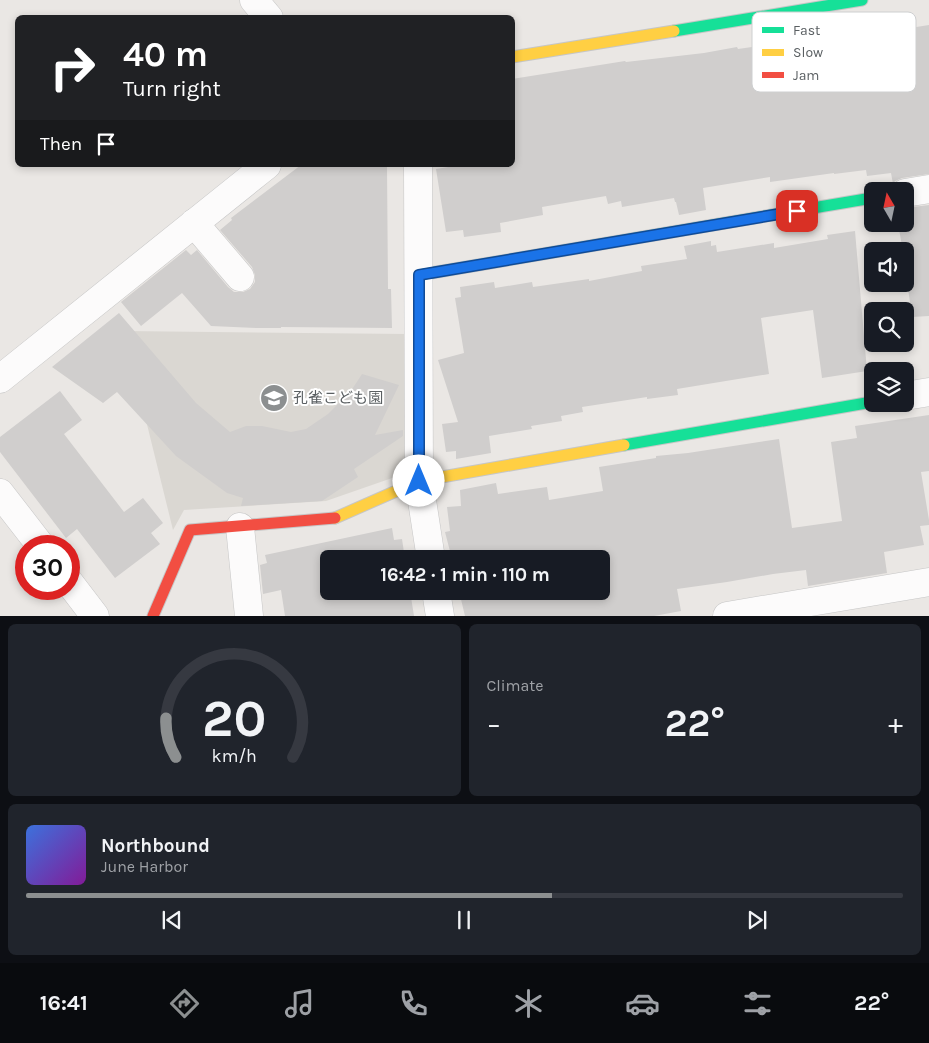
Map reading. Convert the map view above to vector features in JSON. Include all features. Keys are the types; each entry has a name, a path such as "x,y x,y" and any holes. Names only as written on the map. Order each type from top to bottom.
{"street":[{"path":"254,0 266,15"},
{"path":"788,12 862,0"},
{"path":"515,57 752,18"},
{"path":"0,379 264,167"},
{"path":"418,167 419,481 430,550"},
{"path":"914,192 929,189"},
{"path":"419,275 864,199"},
{"path":"194,223 240,277"},
{"path":"914,394 929,392"},
{"path":"153,616 190,530 333,519 419,481 864,403"},
{"path":"0,494 32,535"},
{"path":"240,527 249,616"},
{"path":"727,616 845,606 929,582"},
{"path":"80,596 95,616"},
{"path":"437,600 440,616"}],"shaded area":[{"name":"孔雀こども園","path":"124,331 407,334 407,462 395,477 326,501 184,510 173,530"}],"building":[{"path":"929,25 929,174 902,178 894,182 893,182 891,173 867,176 866,170 770,182 770,177 703,188 706,210 679,215 674,198 622,207 621,201 608,204 606,196 542,207 543,215 500,223 501,232 464,237 463,230 446,232 436,169 448,167 515,167 515,79 625,61 704,53 737,47 738,49 752,47 752,92 916,92 916,27"},
{"path":"298,167 387,167 388,289 391,289 392,328 256,328 211,326 182,293 141,326 121,302 186,250 191,255 197,250 234,292 243,292 250,289 255,282 252,267 220,230 232,220 231,218"},
{"path":"929,205 929,316 914,317 914,302 910,302 908,292 914,292 914,242 901,242 899,232 914,232 914,207"},
{"path":"855,231 866,362 864,362 864,371 822,378 813,310 761,318 769,374 677,389 678,395 647,399 647,397 582,407 583,412 561,416 562,421 531,426 532,429 489,436 491,453 456,459 456,451 446,452 442,424 458,422 438,360 464,353 455,298 461,297 460,287 494,282 495,288 532,282 533,287 589,279 589,281 642,271 641,266 687,259 684,246 711,241 711,246 716,245 717,252 774,243 774,248 828,239 827,235"},
{"path":"119,313 196,403 230,432 246,426 262,426 291,432 306,429 328,414 351,391 362,374 399,385 375,435 403,430 403,436 354,469 358,477 322,501 241,506 243,498 227,493 176,456 117,392 103,403 52,367"},
{"path":"60,391 82,420 64,434 124,512 143,498 163,523 151,533 160,544 115,578 77,529 70,535 64,535 0,452 0,437"},
{"path":"929,415 929,471 921,472 929,520 929,525 920,526 924,545 884,552 887,573 808,586 806,570 677,589 681,611 654,616 465,616 461,600 610,600 610,550 450,550 445,532 450,531 447,507 461,506 460,490 496,483 498,494 547,487 549,500 603,491 599,467 656,458 656,456 779,439 792,528 842,521 831,442 857,438 855,426"},
{"path":"392,528 394,540 402,539 404,550 320,550 320,600 411,600 414,616 285,616 281,590 263,594 260,565 267,563 265,555"}],"traffic: fast":[{"path":"789,12 862,0"},
{"path":"674,31 752,18"},
{"path":"419,275 864,199"},
{"path":"624,445 864,403"}],"traffic: slow":[{"path":"515,57 674,31"},
{"path":"335,518 419,481 624,445"}],"traffic: jam":[{"path":"153,616 190,530 335,518"}],"place":[{"name":"孔雀こども園","path":"274,398"}],"route":[{"path":"419,481 419,275 797,211"}]}
